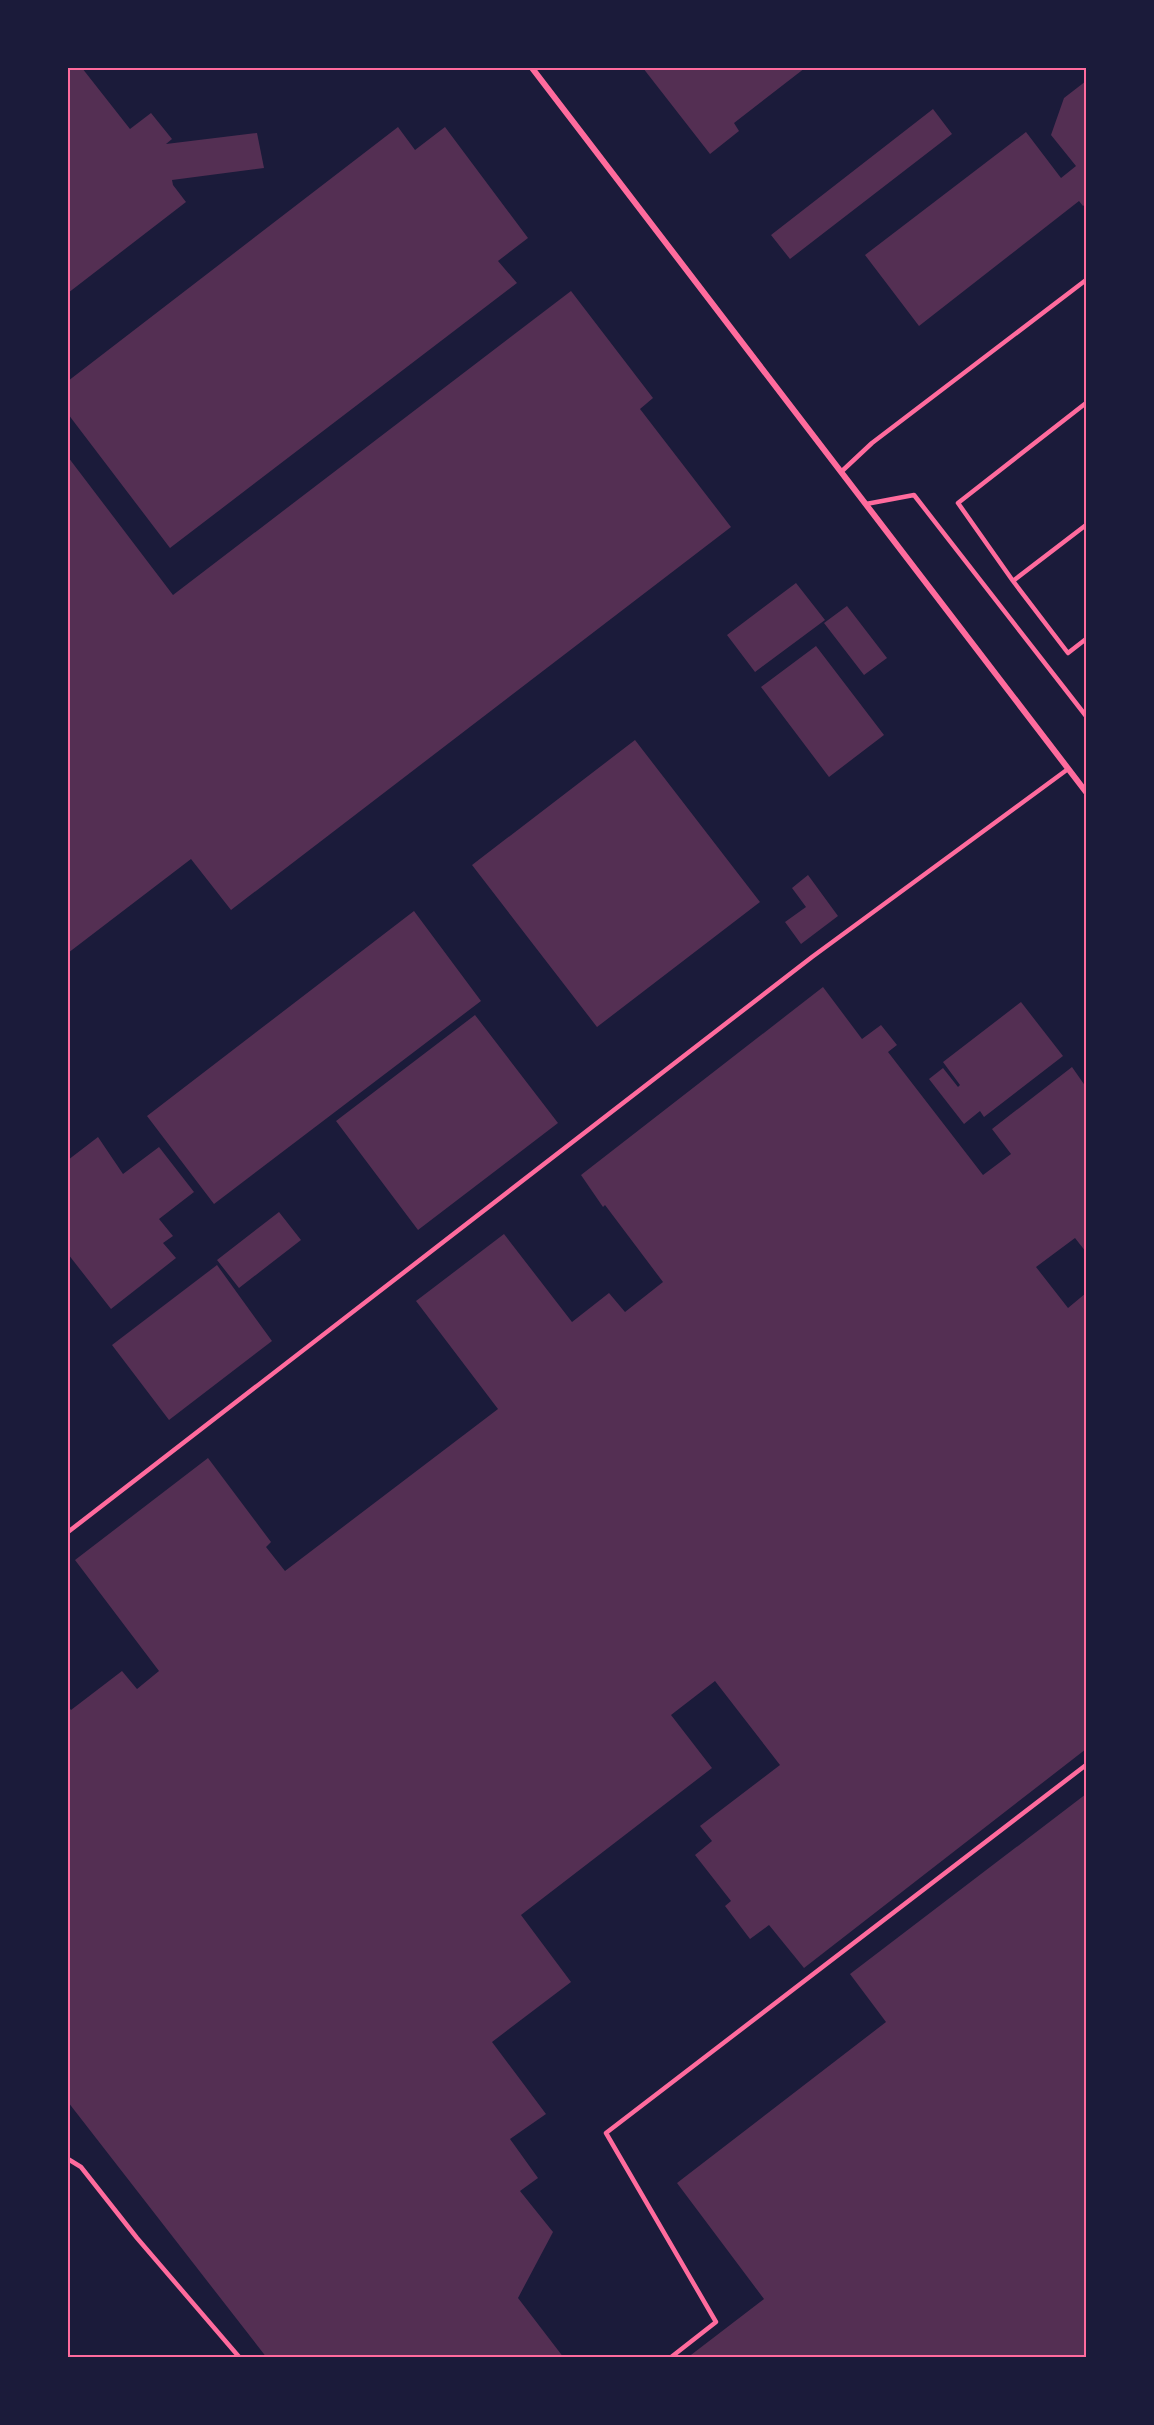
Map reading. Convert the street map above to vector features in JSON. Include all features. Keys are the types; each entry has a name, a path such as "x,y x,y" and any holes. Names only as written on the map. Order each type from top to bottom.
{"street":[{"path":"532,68 1086,792"}],"lane":[{"path":"841,472 873,443 1086,280"},
{"path":"1086,403 958,503 1013,582 1068,653 1086,639"},
{"path":"866,504 914,495 1086,716"},
{"path":"1013,582 1086,525"},
{"path":"68,1532 812,957 1068,769"},
{"path":"670,2358 716,2322 606,2133 1086,1765"},
{"path":"68,2159 81,2167 137,2238 240,2358"}],"building":[{"path":"68,68 82,68 130,129 151,113 172,139 166,144 257,133 264,168 172,180 173,185 186,202 68,293"},
{"path":"643,68 805,68 734,123 739,131 710,154"},
{"path":"1086,81 1086,204 1083,206 1079,201 919,326 865,255 1026,132 1061,178 1076,166 1051,135 1064,98"},
{"path":"933,109 952,134 790,259 771,235"},
{"path":"398,127 415,150 445,127 528,238 498,261 517,283 170,548 68,414 68,381"},
{"path":"571,291 653,398 640,409 731,527 231,910 191,859 68,953 68,457 173,595"},
{"path":"796,583 825,620 755,672 727,635"},
{"path":"847,606 887,658 864,675 824,623"},
{"path":"816,646 884,735 829,777 761,687"},
{"path":"635,740 760,902 597,1027 472,865"},
{"path":"808,875 838,916 801,944 785,922 806,907 792,888"},
{"path":"414,911 481,1001 214,1204 147,1116"},
{"path":"823,987 862,1039 881,1025 897,1045 888,1052 983,1175 1011,1154 992,1129 1072,1067 1086,1087 1086,1252 1075,1238 1036,1267 1068,1308 1086,1293 1086,1749 804,1968 769,1925 750,1939 725,1906 731,1901 695,1855 712,1841 700,1826 780,1765 715,1681 671,1715 712,1768 521,1915 571,1982 492,2042 546,2114 510,2139 538,2178 520,2191 553,2232 518,2298 564,2358 267,2358 68,2102 68,1706 71,1710 122,1671 137,1689 159,1671 75,1560 208,1458 271,1542 266,1547 285,1571 498,1409 416,1301 504,1234 572,1322 609,1293 625,1312 663,1282 605,1205 603,1207 581,1175"},
{"path":"1021,1002 1063,1056 984,1117 980,1111 964,1124 929,1079 943,1068 958,1087 960,1085 943,1062"},
{"path":"475,1015 558,1123 418,1230 336,1121"},
{"path":"98,1137 123,1174 159,1147 194,1192 159,1219 173,1236 163,1243 176,1258 111,1309 68,1254 68,1160"},
{"path":"279,1212 301,1240 239,1288 217,1260"},
{"path":"217,1265 272,1341 169,1420 112,1345"},
{"path":"1086,1794 1086,2358 687,2358 764,2299 677,2183 886,2022 850,1974"}]}
